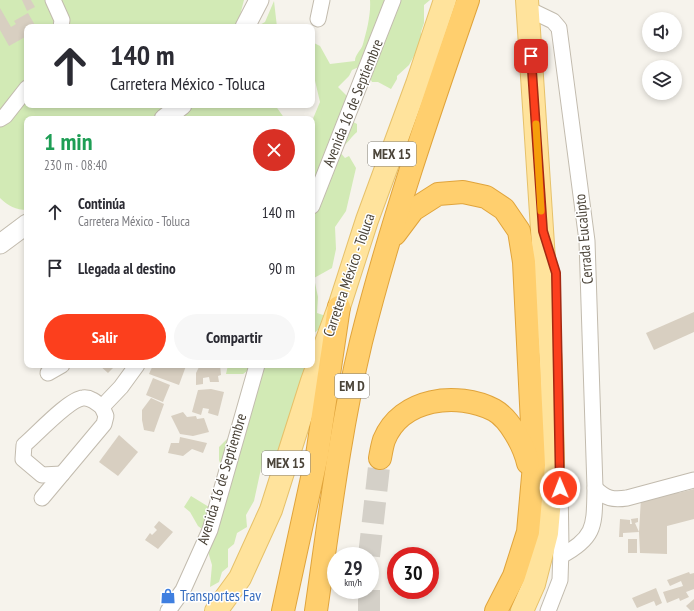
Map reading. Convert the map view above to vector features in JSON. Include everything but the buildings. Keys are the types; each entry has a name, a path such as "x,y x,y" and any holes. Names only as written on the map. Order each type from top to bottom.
{"highway":[{"name":"EM D","path":"316,611 347,410 361,343 387,244 419,140 468,0"},
{"path":"387,244 413,210 438,194 463,192 486,197 504,209 519,231 524,262 534,465 528,532 514,576 496,611"},
{"name":"EM D","path":"283,611 317,455 339,307"},
{"path":"380,458 383,441 393,424 414,407 441,399 470,401 495,411 514,430 526,453 532,484"}],"main road":[{"name":"Carretera México - Toluca","path":"216,611 240,578 271,510 312,381 339,307 367,220 417,84 445,0"},
{"path":"522,611 534,584 547,533 553,464 551,367 528,4"}],"street":[{"path":"53,0 62,20 61,24"},
{"path":"248,24 260,0"},
{"path":"318,19 322,0"},
{"name":"Avenida 16 de Septiembre","path":"315,198 393,0"},
{"name":"Cerrada Eucalipto","path":"528,4 553,21 559,28 587,241 595,488 594,521 591,532 582,542 561,556"},
{"path":"0,119 5,116 24,92"},
{"path":"168,116 178,108"},
{"path":"0,244 24,226"},
{"path":"543,231 556,273 561,556 560,580 548,611"},
{"path":"48,373 57,368"},
{"path":"102,406 121,387 135,368"},
{"name":"Avenida 16 de Septiembre","path":"168,611 183,590 210,530 256,368"},
{"path":"42,498 104,424 106,416 102,406 91,399 82,398 65,408 24,445 24,459 42,475 62,474"},
{"path":"595,488 609,499 617,500 694,480"}],"green space":[{"path":"0,0 244,0 238,24 24,24 24,108 277,108 283,116 24,116 24,210 12,207 0,198"},
{"path":"370,0 430,0 424,5 424,23 421,32 421,43 409,65 397,76 397,79 391,89 378,82 372,82 369,76 359,67 352,70 349,76 338,87 347,96 342,116 357,124 357,132 344,146 338,150 345,158 349,156 356,168 346,211 335,227 336,249 332,268 315,277 314,116 320,102 315,81 315,44 320,46 330,64 355,61 366,33"},
{"path":"274,1 277,24 261,24 265,22"},
{"path":"315,283 318,297 317,313 326,316 319,329 315,332"},
{"path":"227,368 311,368 279,452 273,459 262,464 254,501 246,515 247,527 237,533 234,544 228,549 228,567 222,572 219,582 210,587 212,565 206,532 198,526 190,512 184,507 191,496 209,507 225,477 219,460 219,447 233,433 250,369 243,374 226,374"}],"tunnel":[{"path":"370,547 380,458"},
{"path":"369,599 369,611"}],"slow traffic":[{"path":"536,124 541,211"}],"place":[{"name":"Transportes Fav","path":"168,596"}],"route":[{"path":"531,56 543,231 556,273 560,488"}]}
